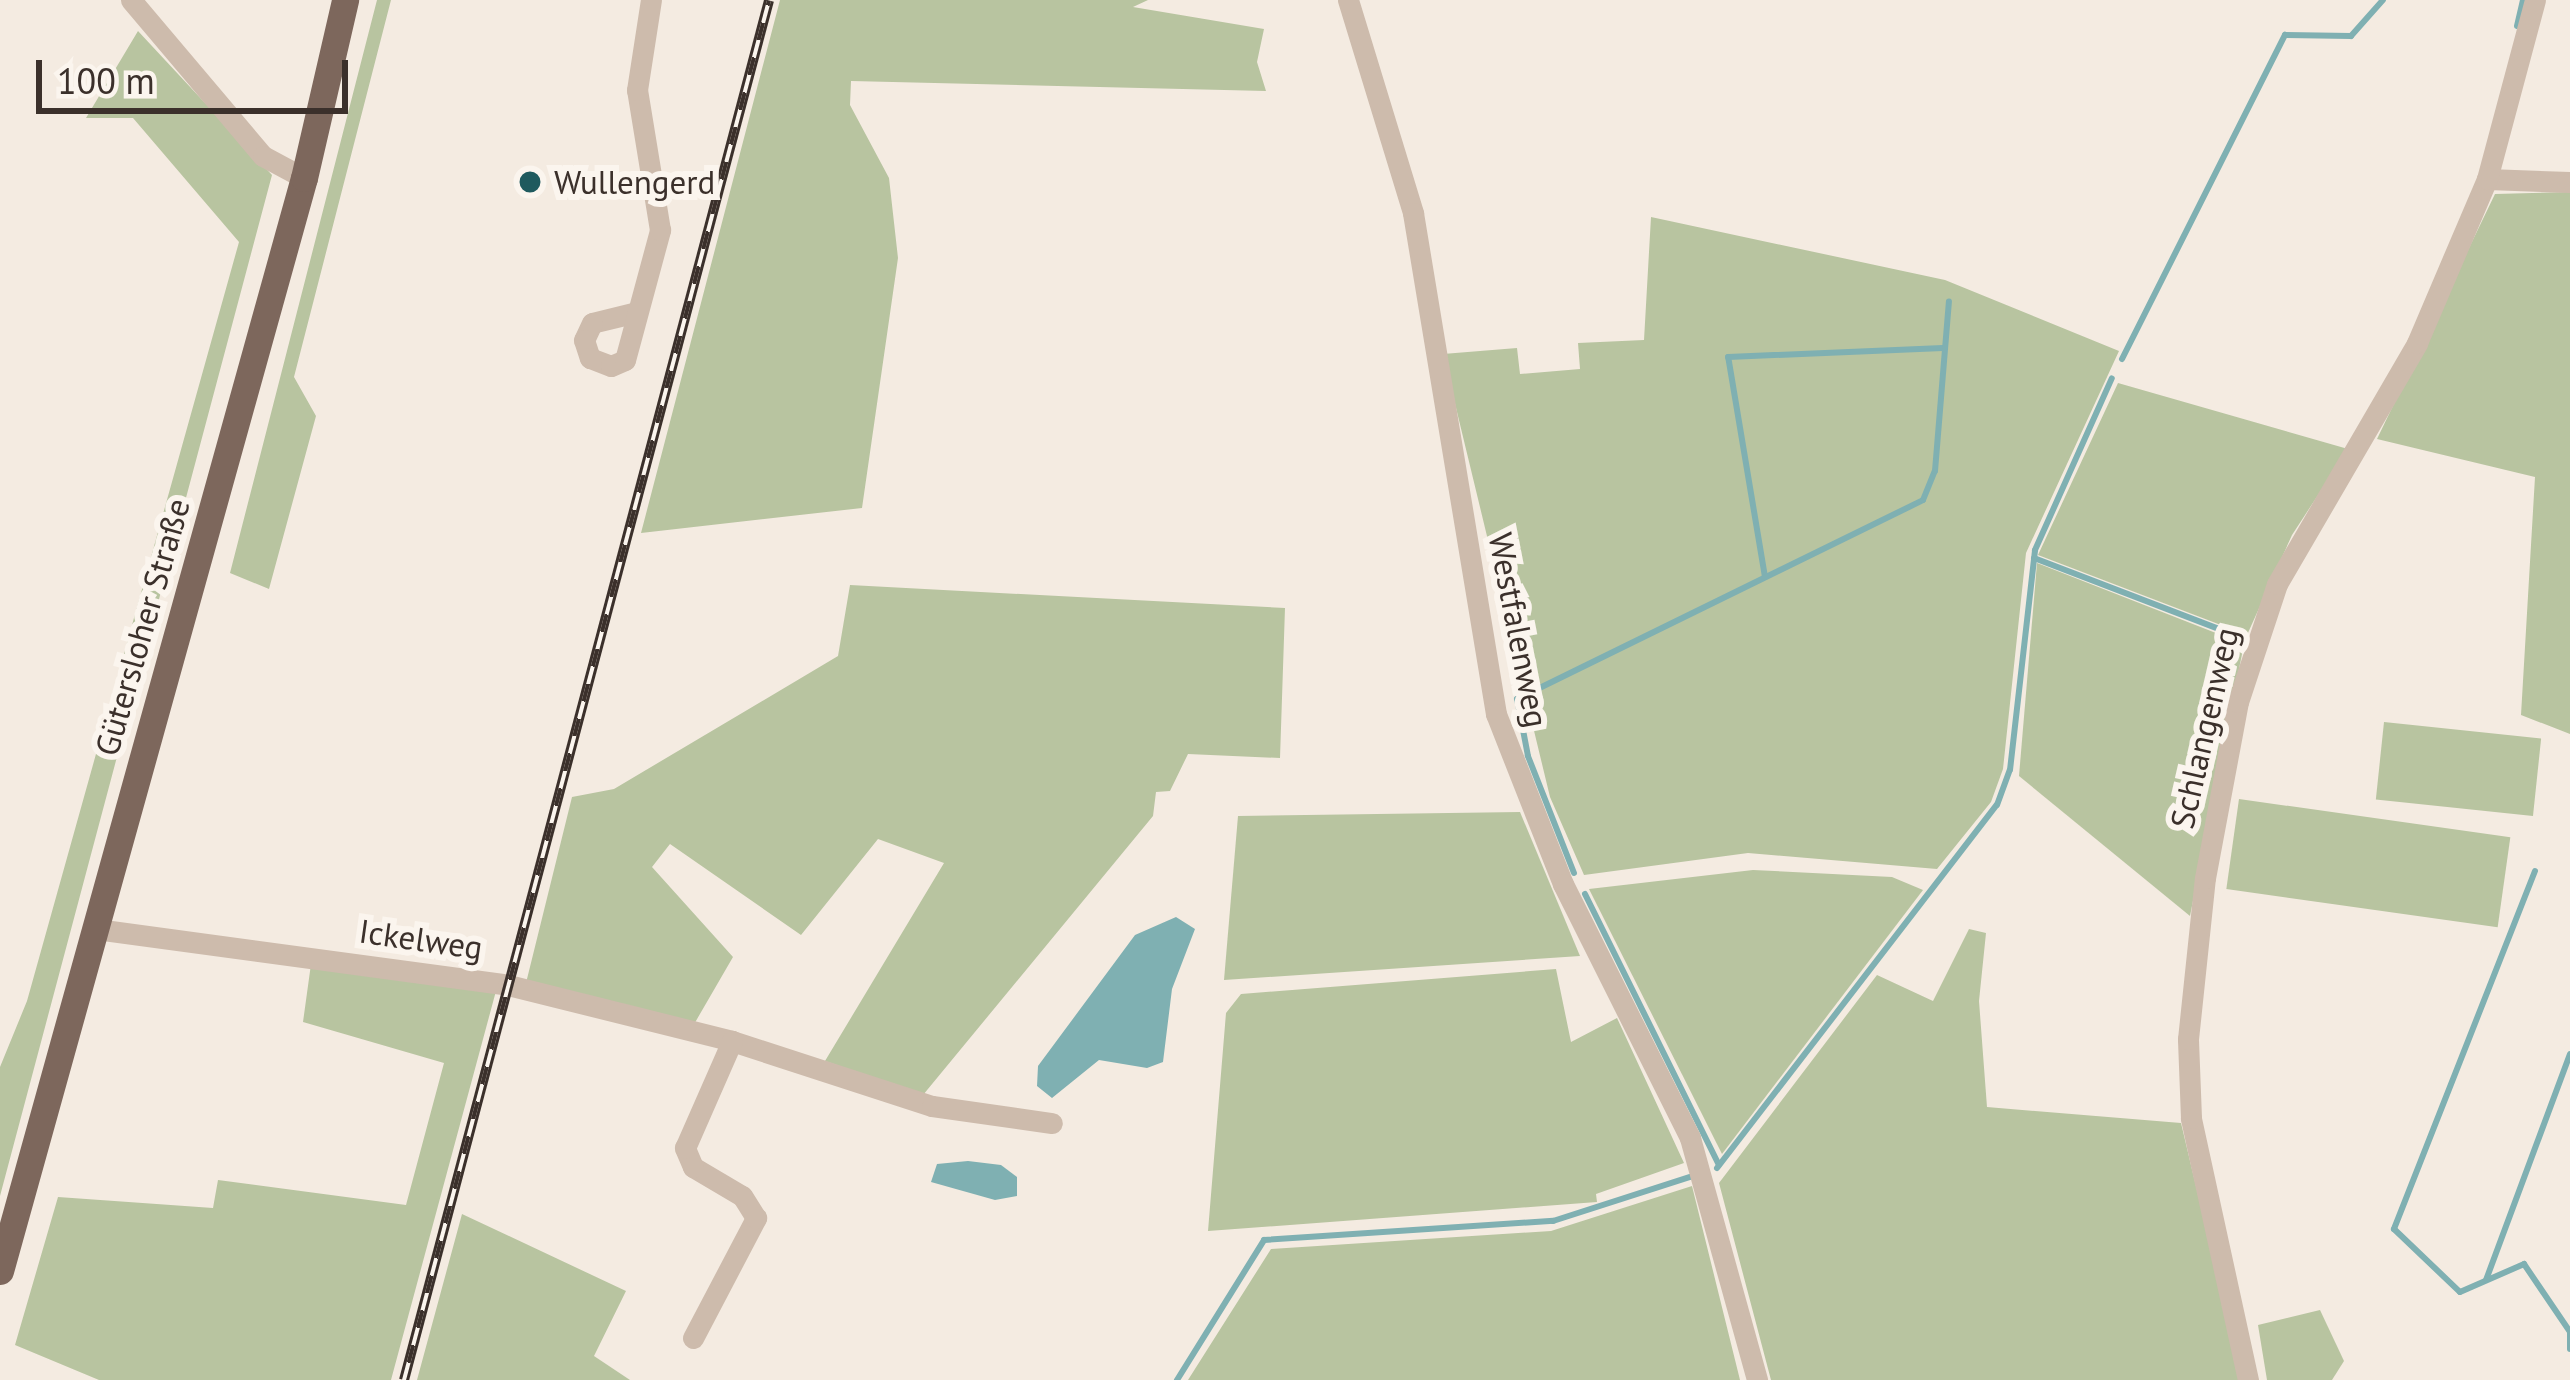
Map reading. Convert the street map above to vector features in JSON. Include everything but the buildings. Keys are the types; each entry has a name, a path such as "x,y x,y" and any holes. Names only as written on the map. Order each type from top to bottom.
{"main road":[{"name":"Gütersloher Straße","path":"0,1271 304,178 345,0"}],"street":[{"path":"131,0 240,132 304,178"},
{"path":"637,312 660,230 637,90 651,0"},
{"name":"Westfalenweg","path":"1348,0 1412,213 1496,714 1563,884 1690,1138 1757,1380"},
{"name":"Schlangenweg","path":"2248,1380 2191,1118 2191,996 2222,778 2254,638 2277,584 2417,343 2487,179 2535,0"},
{"path":"2487,179 2570,182"},
{"name":"Ickelweg","path":"96,929 508,985 732,1041 932,1106 1052,1123"},
{"path":"693,1338 756,1218 742,1196 693,1167 685,1148 732,1041"}],"green space":[{"path":"377,0 391,0 294,377 316,416 269,589 230,573"},
{"path":"780,0 1148,0 1133,7 1264,29 1257,62 1266,91 851,81 850,105 889,178 898,258 862,508 641,533"},
{"path":"138,31 272,175 0,1196 0,1067 27,1001 239,242 133,118 86,118"},
{"path":"2570,192 2570,734 2521,715 2535,477 2377,439 2495,194"},
{"path":"1651,217 1945,280 2119,351 2026,553 2003,769 1991,802 1937,869 1748,853 1584,875 1550,797 1443,354 1517,348 1520,374 1580,369 1578,343 1644,340"},
{"path":"2118,383 2348,449 2292,535 2247,635 2038,555"},
{"path":"2037,563 2244,644 2190,916 2019,776"},
{"path":"850,585 1285,608 1280,758 1188,754 1170,791 1156,792 1153,816 923,1095 825,1061 944,863 878,839 801,935 670,844 652,867 733,957 693,1026 526,983 572,797 614,789 838,656"},
{"path":"2384,722 2541,739 2533,816 2376,800"},
{"path":"2239,799 2510,837 2498,927 2226,889"},
{"path":"1520,812 1580,956 1224,980 1238,816"},
{"path":"1753,870 1892,877 1923,890 1722,1154 1589,889"},
{"path":"1969,929 1986,933 1979,1001 1987,1107 2181,1123 2242,1380 1771,1380 1719,1183 1877,975 1933,1001"},
{"path":"311,964 496,991 391,1380 99,1380 15,1345 58,1197 213,1208 218,1180 406,1205 444,1063 303,1022"},
{"path":"1556,969 1571,1042 1617,1018 1684,1163 1596,1194 1597,1202 1208,1231 1226,1013 1241,994"},
{"path":"1692,1186 1740,1380 1188,1380 1271,1249 1551,1231"},
{"path":"462,1214 626,1291 594,1356 630,1380 417,1380"},
{"path":"2320,1310 2344,1361 2332,1380 2267,1380 2258,1325"}],"water":[{"path":"1176,917 1195,929 1172,989 1163,1062 1147,1068 1099,1060 1052,1098 1037,1086 1038,1066 1135,935"},
{"path":"937,1164 1001,1165 1017,1177 1017,1196 995,1200 931,1182"}],"waterway":[{"path":"2122,359 2285,35 2351,36 2383,0"},
{"path":"2517,26 2523,0"},
{"path":"1574,873 1528,756 1517,699 1923,500 1935,471 1949,302"},
{"path":"1765,577 1728,357 1943,348"},
{"path":"1717,1168 1997,805 2010,770 2035,550 2112,378"},
{"path":"2034,558 2229,633"},
{"path":"2535,871 2394,1229 2460,1292 2524,1264 2570,1332"},
{"path":"1585,894 1719,1165"},
{"path":"2486,1280 2570,1054"},
{"path":"1177,1380 1264,1240 1553,1221 1690,1177"},
{"path":"2570,1331 2570,1349"}],"railway":[{"path":"404,1380 769,0"}],"place":[{"name":"Wullengerd","path":"530,182"}]}
